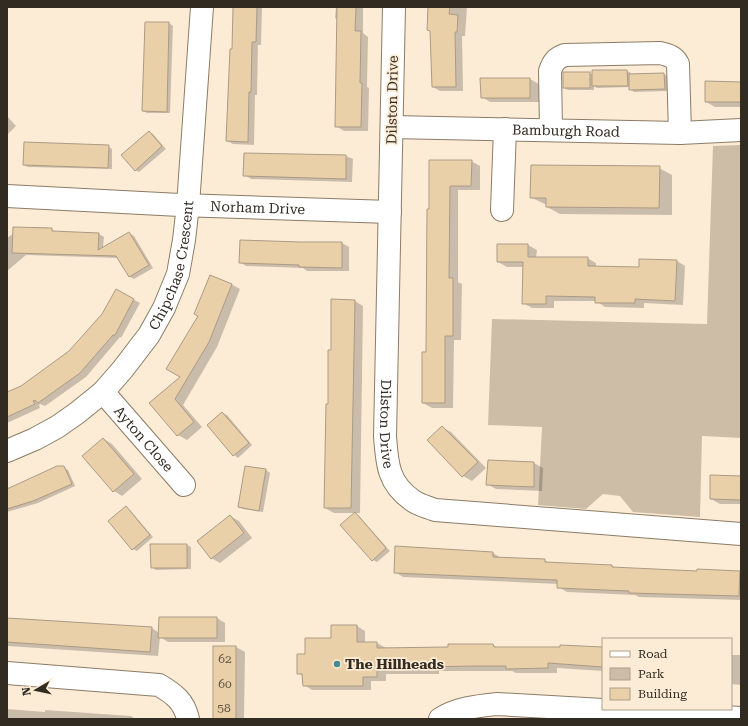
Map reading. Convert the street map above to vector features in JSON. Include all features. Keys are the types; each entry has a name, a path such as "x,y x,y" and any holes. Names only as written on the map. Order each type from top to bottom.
{"street":[{"name":"Chipchase Crescent","path":"7,451 35,439 56,427 77,413 103,392 149,335 164,308 178,274 184,240 188,205 202,7"},
{"name":"Dilston Drive","path":"394,7 385,436 388,467 398,489 413,501 435,510 741,534"},
{"path":"551,130 550,71 557,57 565,55 660,53 676,58 678,64 680,133"},
{"name":"Bamburgh Road","path":"392,126 680,133 741,130"},
{"path":"502,210 506,129"},
{"name":"Norham Drive","path":"7,196 188,205 390,212"},
{"name":"Ayton Close","path":"103,392 184,485"},
{"path":"7,673 159,685 176,695 186,710 188,719"},
{"path":"440,719 457,711 477,706 497,704 741,718"}],"green space":[{"path":"741,145 741,438 702,436 700,517 633,512 620,496 603,494 586,509 538,505 542,427 488,425 492,319 707,324 713,146"}],"building":[{"path":"233,7 257,7 256,42 252,42 248,142 226,141"},
{"path":"337,7 356,7 355,31 361,31 361,127 335,127"},
{"path":"428,7 450,7 449,14 458,15 457,32 455,32 456,87 432,87 430,31 427,30"},
{"path":"145,22 169,22 167,112 142,111"},
{"path":"592,70 627,70 628,86 592,86"},
{"path":"563,72 590,72 590,88 563,88"},
{"path":"664,73 665,89 629,90 629,74"},
{"path":"480,78 530,78 530,98 481,98"},
{"path":"705,81 741,82 741,102 705,102"},
{"path":"149,131 162,146 135,171 121,155"},
{"path":"24,142 109,145 108,168 23,165"},
{"path":"244,153 346,155 346,179 243,176"},
{"path":"429,160 472,160 471,186 450,186 449,278 453,278 453,336 445,336 445,403 422,403 422,352 426,352 427,209 429,209"},
{"path":"531,165 660,166 659,208 546,207 546,198 530,198"},
{"path":"13,227 52,228 52,231 99,233 98,250 129,232 149,265 129,277 116,256 12,253"},
{"path":"240,240 342,242 342,268 239,263"},
{"path":"497,244 528,244 528,257 588,257 588,266 639,267 639,259 677,260 675,301 635,299 635,303 595,303 595,297 546,296 546,304 522,304 523,262 497,262"},
{"path":"210,275 232,284 209,342 175,399 194,422 177,436 149,403 180,377 166,369 198,316 194,314"},
{"path":"116,289 134,299 115,335 113,335 80,373 38,403 35,400 33,401 35,404 7,417 7,392 21,386 69,351 102,314"},
{"path":"331,299 355,300 351,508 324,508 326,404 328,404 328,350 331,350"},
{"path":"222,412 249,443 233,456 207,425"},
{"path":"442,426 478,462 462,477 427,440"},
{"path":"103,438 134,474 113,492 82,456"},
{"path":"488,460 534,462 534,487 486,485"},
{"path":"57,466 64,466 72,484 33,501 7,509 7,489"},
{"path":"245,466 266,469 259,511 238,507"},
{"path":"710,475 741,476 741,500 710,499"},
{"path":"126,506 150,535 132,550 108,521"},
{"path":"355,512 386,548 372,561 340,525"},
{"path":"230,515 244,533 211,559 197,541"},
{"path":"150,544 187,544 187,568 151,568"},
{"path":"395,546 493,552 493,557 545,559 545,562 612,565 612,567 697,571 697,569 740,571 739,596 629,593 629,591 557,588 557,580 394,573"},
{"path":"159,617 217,617 217,638 158,638"},
{"path":"7,618 152,627 150,652 7,642"},
{"path":"331,625 357,625 357,642 377,642 377,648 448,647 448,644 493,644 494,647 560,647 560,645 602,647 602,667 548,663 548,668 506,669 506,666 471,666 430,667 430,669 377,670 377,677 363,677 363,686 303,686 302,674 297,674 297,654 305,654 305,638 331,638"},
{"path":"213,646 236,646 236,719 213,719"}],"place":[{"name":"The Hillheads","path":"337,664"}]}
